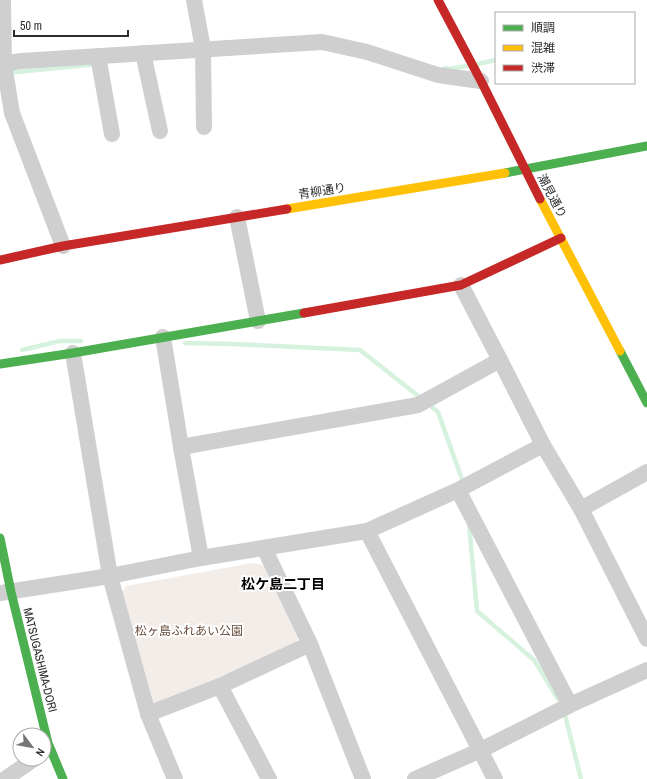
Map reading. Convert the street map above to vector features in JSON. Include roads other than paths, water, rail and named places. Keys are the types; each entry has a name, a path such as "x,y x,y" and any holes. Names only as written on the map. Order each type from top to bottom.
{"street":[{"path":"3,0 2,64 12,113 63,246"},
{"path":"194,0 203,49 204,128"},
{"name":"潮見通り","path":"438,0 647,403"},
{"path":"2,64 21,61 322,42 366,52 438,75 481,81"},
{"path":"143,53 160,131"},
{"path":"98,56 112,134"},
{"name":"青柳通り","path":"0,260 63,246 525,170 647,146"},
{"path":"237,217 258,321"},
{"path":"0,364 73,353 461,285 561,238"},
{"path":"461,285 543,445 581,509 647,639"},
{"path":"163,337 181,447 202,558"},
{"path":"73,353 110,576 148,714 173,778"},
{"path":"181,447 418,405 500,360"},
{"path":"5,593 110,576 202,558 367,531 458,490 543,445"},
{"path":"581,509 647,472"},
{"path":"458,490 570,705"},
{"path":"367,531 495,779"},
{"name":"MATSUGASHIMA-DORI","path":"0,538 5,593 43,727"},
{"path":"264,548 310,644 363,779"},
{"path":"148,714 220,686 310,644"},
{"path":"415,779 481,750 570,705 647,670"},
{"path":"220,686 269,779"},
{"name":"MATSUGASHIMA-DORI","path":"52,759 63,779"},
{"path":"5,779 22,767"}],"waterway":[{"path":"478,64 495,60"},
{"path":"7,73 98,64"},
{"path":"445,68 449,69 467,66"},
{"path":"22,350 60,341 81,341"},
{"path":"185,343 360,350 422,399"},
{"path":"428,404 438,412 464,485"},
{"path":"469,524 477,611 534,660 558,699"},
{"path":"564,711 581,779"}],"district":[{"name":"松ケ島二丁目","path":"283,584"}],"park label":[{"name":"松ヶ島ふれあい公園","path":"189,631"}]}
